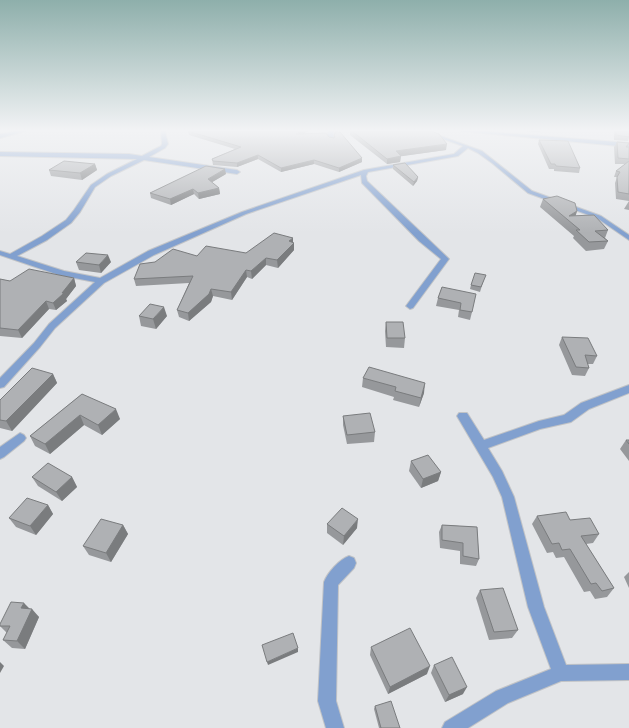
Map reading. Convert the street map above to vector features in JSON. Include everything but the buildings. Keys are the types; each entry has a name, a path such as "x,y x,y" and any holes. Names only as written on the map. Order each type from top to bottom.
{"street":[{"path":"11,256 49,235 65,224 75,214 92,187 111,175 132,165"},
{"path":"191,165 237,172"},
{"path":"0,384 52,326 102,281 151,254 244,213 366,171 400,165"},
{"path":"497,165 530,192 599,217 629,238"},
{"path":"366,171 363,176 364,182 422,239 445,259 410,306"},
{"path":"0,253 62,273 102,281"},
{"path":"481,446 539,426 567,420 585,406 629,389"},
{"path":"463,416 498,475 508,497 536,607 561,674"},
{"path":"0,454 20,438"},
{"path":"335,728 327,701 331,582 349,563"},
{"path":"451,728 502,697 561,674 629,672"}]}
